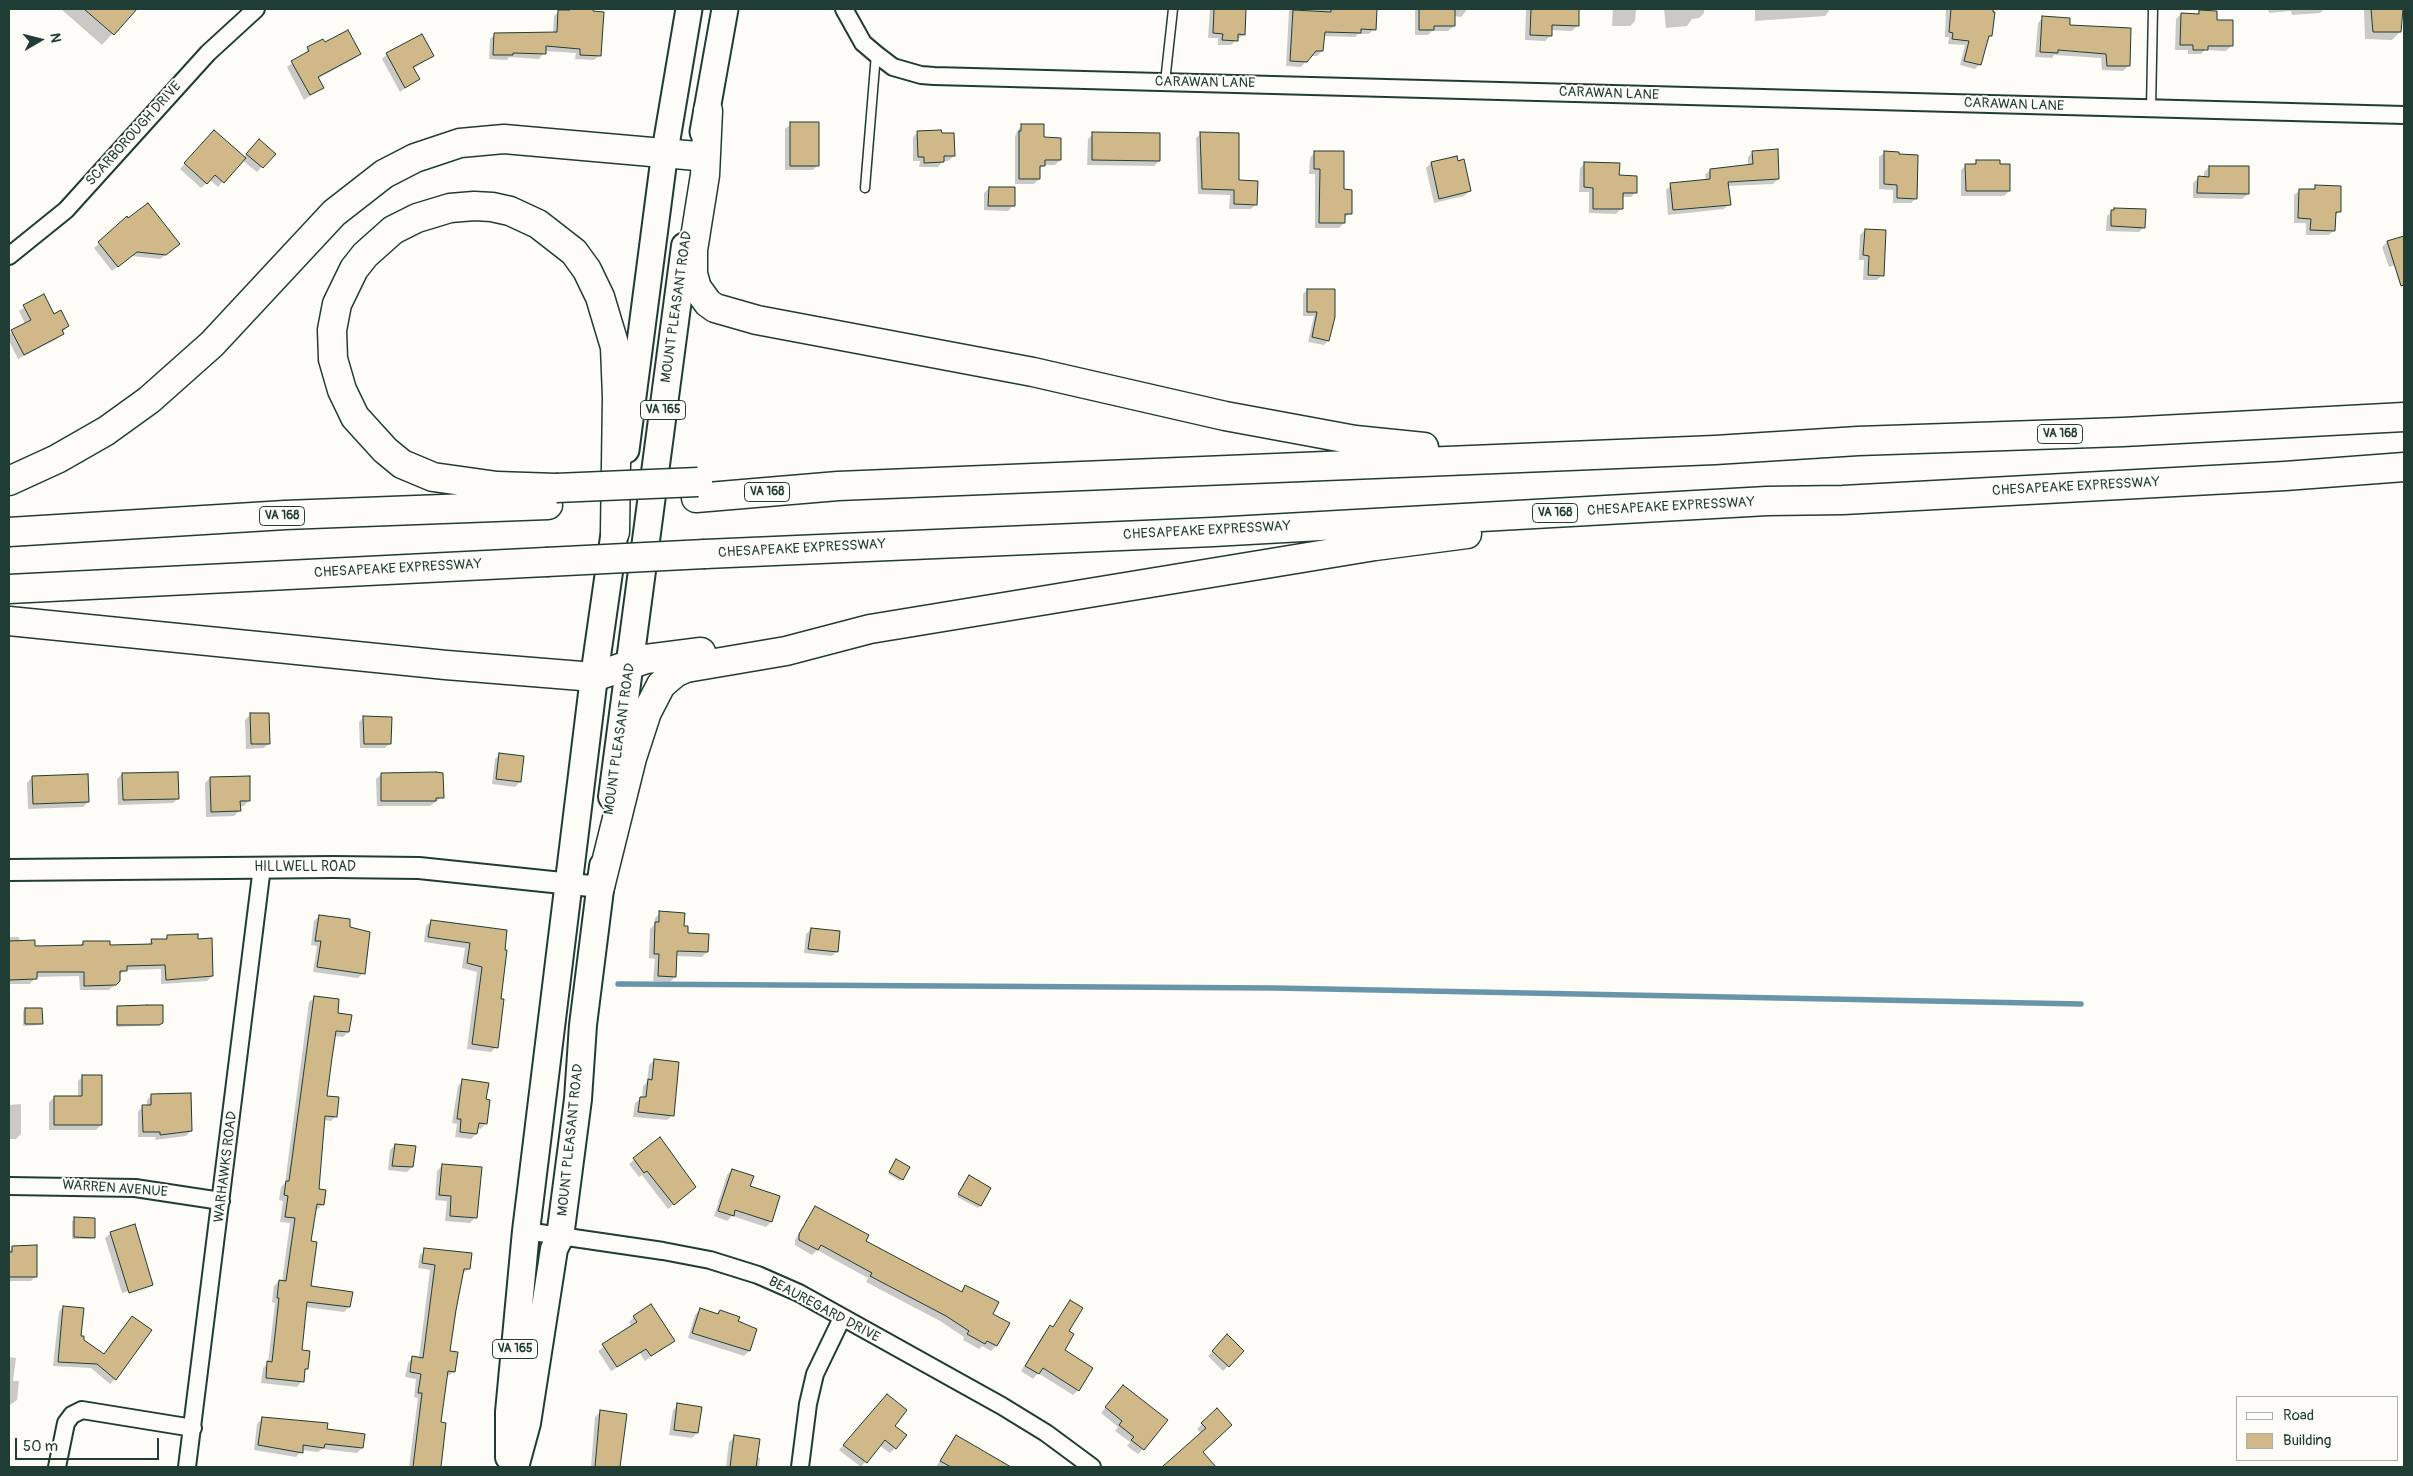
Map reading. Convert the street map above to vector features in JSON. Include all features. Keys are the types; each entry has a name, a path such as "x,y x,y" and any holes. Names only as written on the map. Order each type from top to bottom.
{"highway":[{"path":"708,111 705,175 694,250 693,274 697,288 708,303 715,308 757,320 1033,372 1225,416 1355,440 1411,447 1582,441 1715,450"},
{"path":"9,482 58,459 150,400 202,355 334,213 365,186 415,158 460,143 504,139 665,151 697,156"},
{"name":"MOUNT PLEASANT ROAD","path":"515,1467 527,1423 554,1249 560,1237 578,1099 583,1025 600,888 697,156"},
{"path":"555,496 433,477 402,464 385,450 355,416 342,390 333,359 332,330 337,304 354,269 393,230 416,218 450,208 492,207 510,211 538,224 574,252 600,297 615,347 617,397 615,532"},
{"name":"VA 168","path":"9,532 555,496 1715,450 1858,441 2122,432 2404,417"},
{"name":"CHESAPEAKE EXPRESSWAY","path":"9,589 705,554 1213,532 2285,476 2404,467"},
{"path":"9,621 446,665 594,677 646,659 783,639 870,629 1374,546 1467,534 1537,514"},
{"name":"VA 165","path":"509,1467 509,1412 526,1231 594,677 615,532"},
{"path":"600,888 632,758 649,706 661,685 675,673 686,668 786,651 870,629"}],"main road":[{"name":"VA 165","path":"615,532 655,239 665,151 689,9"},
{"name":"MOUNT PLEASANT ROAD","path":"697,156 708,111 724,9"}],"street":[{"name":"SCARBOROUGH DRIVE","path":"9,256 66,210 208,53 256,9"},
{"name":"CARAWAN LANE","path":"844,9 863,43 876,54 893,67 927,76 2404,115"},
{"name":"HILLWELL ROAD","path":"9,870 262,867 419,868 600,888"},
{"name":"WARHAWKS ROAD","path":"188,1467 262,867"},
{"name":"WARREN AVENUE","path":"9,1186 135,1188 221,1201"},
{"name":"BEAUREGARD DRIVE","path":"526,1231 663,1251 710,1260 758,1275 799,1294 1016,1415 1046,1433 1092,1467"},
{"path":"800,1467 814,1374 842,1318"},
{"path":"57,1467 66,1423 72,1415 82,1410 193,1428"}],"lane":[{"path":"1165,82 1173,9"},
{"path":"2152,109 2153,9"},
{"path":"865,188 876,54"}],"building":[{"path":"84,9 137,9 114,35"},
{"path":"593,9 593,11 604,12 601,56 580,55 580,49 546,46 546,54 513,53 513,55 493,55 494,33 557,32 558,10"},
{"path":"1214,9 1246,9 1245,35 1238,34 1238,41 1222,40 1223,34 1213,33"},
{"path":"1331,9 1377,9 1376,30 1361,29 1361,33 1325,32 1323,51 1316,51 1307,62 1290,61 1293,10 1331,12"},
{"path":"1419,9 1455,9 1455,26 1434,26 1434,30 1419,30"},
{"path":"1531,9 1579,9 1579,26 1552,25 1552,36 1530,35"},
{"path":"1951,9 1993,9 1993,12 1995,12 1992,36 1989,36 1981,65 1964,61 1969,41 1952,39 1953,33 1949,32"},
{"path":"2371,9 2403,9 2401,32 2373,32"},
{"path":"2199,10 2217,11 2217,20 2233,20 2233,46 2208,46 2208,50 2193,50 2193,45 2180,45 2181,13 2199,14"},
{"path":"2042,16 2070,18 2070,25 2131,28 2130,66 2107,66 2106,54 2058,50 2058,53 2040,52"},
{"path":"348,30 361,54 318,77 324,88 310,95 291,61 309,51 307,47 323,39 325,42"},
{"path":"422,34 434,56 413,67 420,79 405,88 386,53"},
{"path":"790,122 819,122 819,166 790,166"},
{"path":"1021,124 1044,124 1044,137 1061,138 1061,160 1045,160 1045,166 1040,166 1040,179 1019,179 1019,131 1021,131"},
{"path":"214,130 246,158 224,183 215,175 207,184 184,163"},
{"path":"941,130 942,133 954,133 955,156 944,156 944,162 924,163 924,157 918,157 917,131"},
{"path":"1092,132 1160,133 1160,161 1092,160"},
{"path":"1200,132 1239,133 1239,180 1258,181 1257,205 1234,204 1234,190 1202,189"},
{"path":"259,139 276,154 263,168 246,154"},
{"path":"1778,149 1779,179 1728,182 1731,205 1673,210 1670,183 1710,179 1710,169 1753,164 1752,151"},
{"path":"1314,151 1344,151 1344,189 1352,190 1352,214 1345,214 1345,223 1319,223 1320,169 1314,169"},
{"path":"1884,151 1918,155 1917,199 1897,198 1897,185 1884,184"},
{"path":"1457,156 1458,161 1464,159 1471,191 1439,199 1431,162"},
{"path":"1976,160 2000,160 2000,164 2010,164 2010,191 1966,191 1965,164 1976,164"},
{"path":"1584,162 1620,163 1619,175 1637,176 1637,193 1623,193 1623,209 1593,209 1593,188 1584,187"},
{"path":"2209,166 2249,166 2249,194 2197,193 2198,176 2209,177"},
{"path":"2315,185 2341,186 2341,212 2336,212 2335,231 2310,230 2311,219 2298,218 2299,189 2315,189"},
{"path":"989,187 1015,187 1015,206 988,206"},
{"path":"148,203 180,244 166,255 137,252 118,267 98,242 127,216 128,218"},
{"path":"2114,208 2146,209 2145,228 2111,226 2111,210 2114,210"},
{"path":"1865,229 1886,230 1884,276 1868,275 1869,256 1863,255"},
{"path":"2404,236 2404,285 2401,286 2387,241"},
{"path":"1307,289 1335,289 1335,317 1329,341 1312,337 1317,312 1307,312"},
{"path":"44,294 54,314 61,310 69,326 62,330 64,334 24,355 11,330 31,320 23,305"},
{"path":"250,713 269,713 270,744 251,744"},
{"path":"363,716 392,717 391,744 364,744"},
{"path":"499,753 524,756 521,782 496,779"},
{"path":"178,772 179,799 123,800 122,773"},
{"path":"381,773 443,773 444,798 436,798 436,801 381,801"},
{"path":"88,774 89,802 33,804 32,776"},
{"path":"250,776 250,801 240,801 241,811 211,812 210,777"},
{"path":"659,911 685,913 684,926 688,926 688,933 709,934 708,952 677,951 676,977 658,976 659,954 654,954 655,922 659,922"},
{"path":"319,915 350,919 350,927 370,932 365,974 317,967 321,941 315,941"},
{"path":"431,920 507,930 505,950 507,950 501,999 504,999 498,1048 472,1044 482,967 467,963 470,943 428,937"},
{"path":"811,928 840,931 838,952 808,949"},
{"path":"198,934 198,939 212,938 213,976 166,980 165,965 127,966 127,971 120,971 120,981 116,985 84,986 84,972 37,972 37,979 9,980 9,941 35,940 35,946 83,945 83,941 110,941 110,945 152,944 151,939 167,939 167,935"},
{"path":"314,996 339,999 338,1013 352,1015 349,1032 336,1031 327,1096 339,1097 337,1117 325,1116 319,1189 326,1190 324,1205 317,1204 311,1241 317,1242 311,1286 353,1292 350,1307 307,1302 302,1350 310,1351 304,1382 266,1378 267,1361 272,1362 279,1298 277,1298 279,1280 286,1281 295,1218 285,1217 288,1196 284,1195 286,1181 289,1181"},
{"path":"163,1005 163,1023 159,1025 117,1025 117,1006"},
{"path":"25,1008 42,1008 43,1024 25,1024"},
{"path":"654,1059 679,1062 674,1116 638,1112 640,1097 646,1097 648,1079 652,1080"},
{"path":"82,1075 102,1075 102,1125 54,1125 54,1096 82,1096"},
{"path":"462,1079 489,1083 486,1099 490,1100 487,1124 479,1123 477,1134 460,1132 461,1119 457,1119"},
{"path":"191,1093 192,1131 160,1135 160,1132 143,1132 142,1105 151,1105 151,1094"},
{"path":"660,1137 696,1187 674,1205 647,1171 644,1173 633,1158"},
{"path":"395,1144 416,1146 413,1167 392,1166"},
{"path":"896,1159 910,1167 903,1180 889,1172"},
{"path":"442,1164 482,1167 477,1218 450,1216 451,1196 439,1195"},
{"path":"732,1169 754,1176 750,1186 780,1196 772,1222 735,1210 734,1216 718,1211"},
{"path":"969,1175 991,1188 981,1206 958,1194"},
{"path":"815,1206 869,1235 866,1241 962,1292 965,1285 999,1302 993,1314 1010,1323 997,1346 987,1341 985,1344 967,1334 969,1331 946,1316 870,1276 872,1273 821,1245 818,1250 799,1240 799,1234"},
{"path":"74,1217 95,1218 95,1238 74,1237"},
{"path":"135,1224 153,1285 129,1293 110,1232"},
{"path":"37,1245 37,1277 9,1277 9,1252 12,1252 12,1246"},
{"path":"424,1248 472,1253 470,1269 464,1269 450,1351 458,1352 455,1372 448,1371 441,1422 446,1423 441,1467 413,1467 422,1393 418,1393 421,1374 410,1372 412,1356 423,1358 435,1265 422,1263"},
{"path":"1070,1300 1083,1308 1069,1331 1074,1334 1065,1350 1093,1368 1079,1391 1043,1368 1039,1374 1025,1366 1050,1325 1053,1327"},
{"path":"651,1304 675,1341 651,1356 646,1349 617,1367 602,1344 637,1322 633,1316"},
{"path":"63,1306 84,1308 81,1336 84,1336 84,1340 104,1354 132,1316 152,1330 116,1380 97,1364 58,1362"},
{"path":"700,1308 718,1314 720,1310 740,1317 738,1321 757,1329 750,1351 692,1333"},
{"path":"1227,1334 1244,1351 1229,1367 1212,1351"},
{"path":"1123,1385 1168,1420 1144,1450 1131,1440 1134,1437 1119,1425 1122,1421 1105,1407"},
{"path":"887,1394 907,1410 895,1426 907,1435 896,1449 885,1440 867,1463 843,1445"},
{"path":"677,1403 702,1407 698,1433 674,1430"},
{"path":"1217,1408 1232,1425 1203,1452 1216,1467 1162,1467 1206,1428 1201,1423"},
{"path":"600,1410 627,1414 620,1467 595,1467"},
{"path":"262,1417 328,1423 327,1429 365,1434 363,1448 325,1444 324,1448 303,1445 303,1453 258,1445"},
{"path":"734,1435 760,1439 756,1467 730,1467"},
{"path":"956,1435 1011,1467 951,1467 940,1461"}],"waterway":[{"path":"618,984 1275,988 2081,1004"}]}
